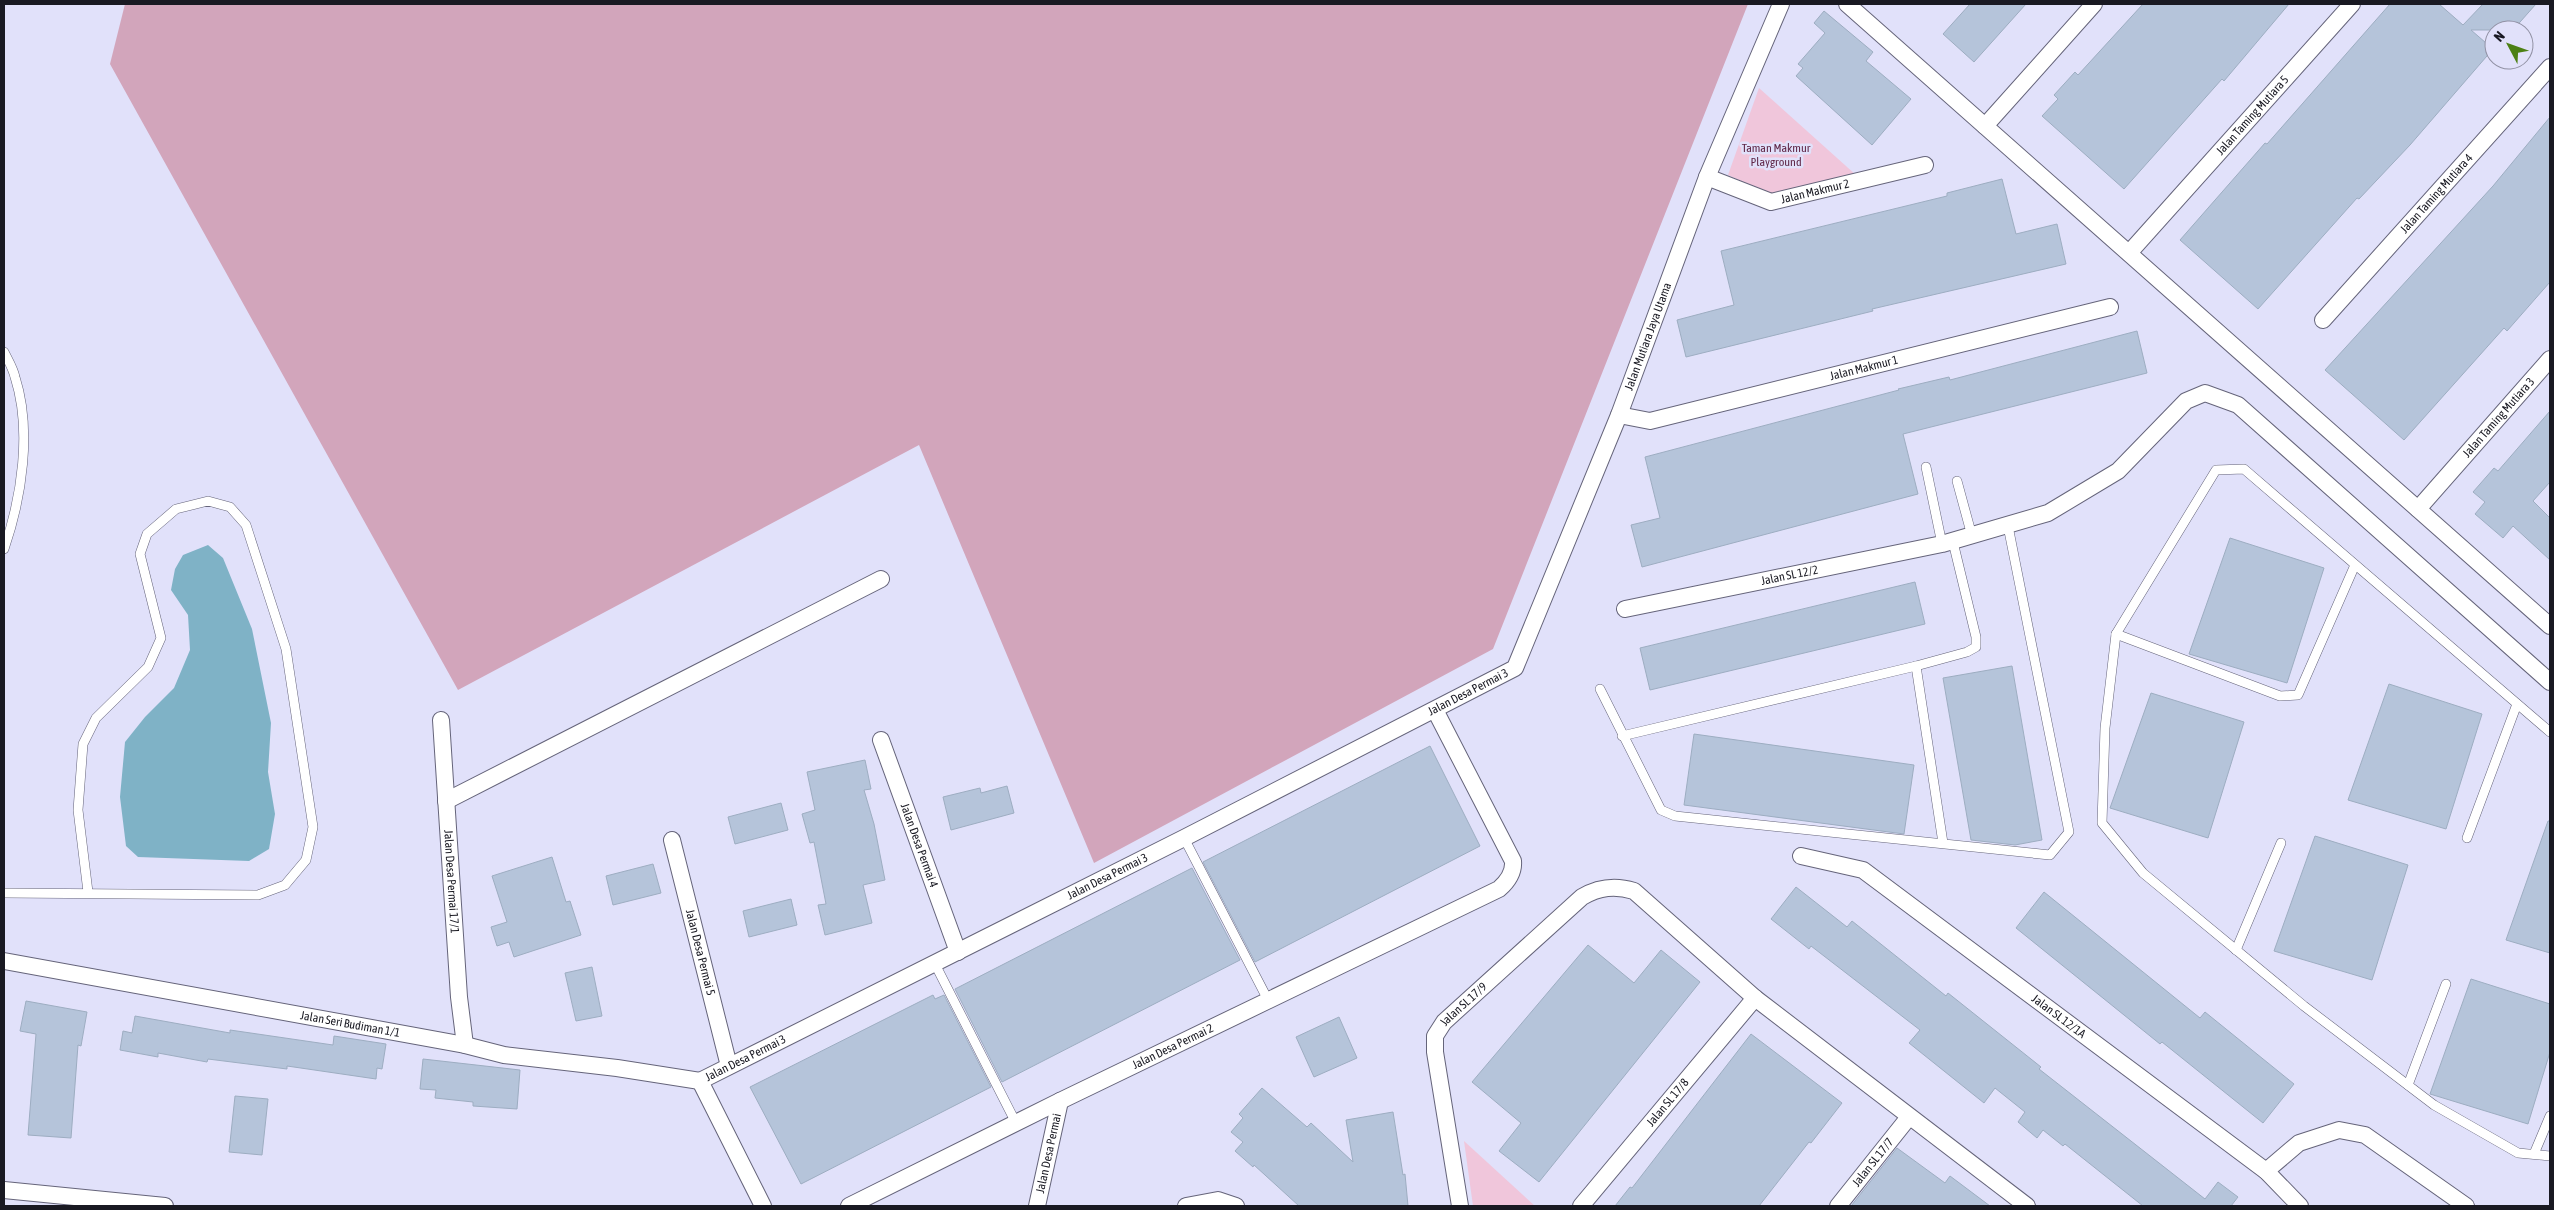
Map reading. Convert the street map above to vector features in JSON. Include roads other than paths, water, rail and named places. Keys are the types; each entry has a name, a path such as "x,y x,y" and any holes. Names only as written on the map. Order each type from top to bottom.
{"street":[{"name":"Jalan Mutiara Jaya Utama","path":"1515,668 1619,415 1707,177 1781,4"},
{"path":"1847,4 2550,626"},
{"path":"1985,126 2094,4"},
{"name":"Jalan Taming Mutiara 5","path":"2129,253 2352,4"},
{"name":"Jalan Taming Mutiara 4","path":"2323,320 2550,67"},
{"name":"Jalan Makmur 2","path":"1707,177 1771,202 1925,165"},
{"name":"Jalan Makmur 1","path":"1619,415 1650,420 2110,307"},
{"name":"Jalan Taming Mutiara 3","path":"2418,509 2550,359"},
{"name":"Jalan SL 12/2","path":"1625,609 1948,543 2048,513 2118,471 2186,401 2205,393 2238,405 2550,682"},
{"path":"446,801 881,579"},
{"name":"Jalan Desa Permai 3","path":"700,1081 1184,838 1515,668"},
{"name":"Jalan Desa Permai 2","path":"849,1206 1060,1101 1499,889 1511,875 1514,868 1513,861 1435,710"},
{"name":"Jalan Desa Permai 17/1","path":"441,720 459,997 465,1045"},
{"name":"Jalan Desa Permai 4","path":"880,740 958,952"},
{"name":"Jalan Desa Permai 5","path":"672,840 729,1066"},
{"name":"Jalan SL 12/1A","path":"1801,856 1863,870 2266,1171 2300,1206"},
{"name":"Jalan SL 17/9","path":"1460,1206 1435,1052 1435,1036 1444,1022 1582,897 1607,887 1634,891 1755,998"},
{"name":"Jalan Seri Budiman 1/1","path":"4,962 465,1045 504,1055 616,1068 700,1081"},
{"path":"1755,998 1908,1118 2027,1206"},
{"name":"Jalan SL 17/8","path":"1581,1206 1755,998"},
{"path":"700,1081 763,1206"},
{"name":"Jalan Desa Permai","path":"1037,1206 1060,1101"},
{"name":"Jalan SL 17/7","path":"1838,1206 1908,1118"},
{"path":"2266,1171 2298,1143 2338,1130 2365,1135 2466,1206"},
{"path":"4,1190 164,1206"},
{"path":"1186,1206 1218,1200 1236,1206"}],"lane":[{"path":"4,352 15,377 24,426 20,484 4,549"},
{"path":"1622,736 1916,666 1966,652 1976,647 1976,637 1926,467"},
{"path":"2550,732 2244,468 2216,470 2116,634 2105,728 2102,822 2143,873 2304,1006 2434,1105 2518,1153 2550,1156"},
{"path":"1957,481 1972,536"},
{"path":"4,893 88,892 258,895 285,885 306,860 313,827 286,649 246,525 230,507 208,501 176,509 147,534 140,554 161,638 148,668 96,718 83,744 78,810 88,892"},
{"path":"1600,689 1660,810 1675,816 2050,854 2069,832 2008,526"},
{"path":"2116,634 2280,696 2298,695 2355,565"},
{"path":"1916,666 1943,843"},
{"path":"2466,838 2517,704"},
{"path":"1184,838 1268,1000"},
{"path":"2236,950 2281,843"},
{"path":"935,964 1016,1123"},
{"path":"2408,1085 2446,984"},
{"path":"2534,1154 2550,1116"}],"water":[{"path":"208,545 223,558 252,629 271,723 268,772 275,814 269,849 249,861 138,857 126,846 120,797 125,742 145,717 174,688 190,650 188,615 171,590 175,569 183,555"}],"park label":[{"name":"Taman Makmur Playground","path":"1776,155"}]}
